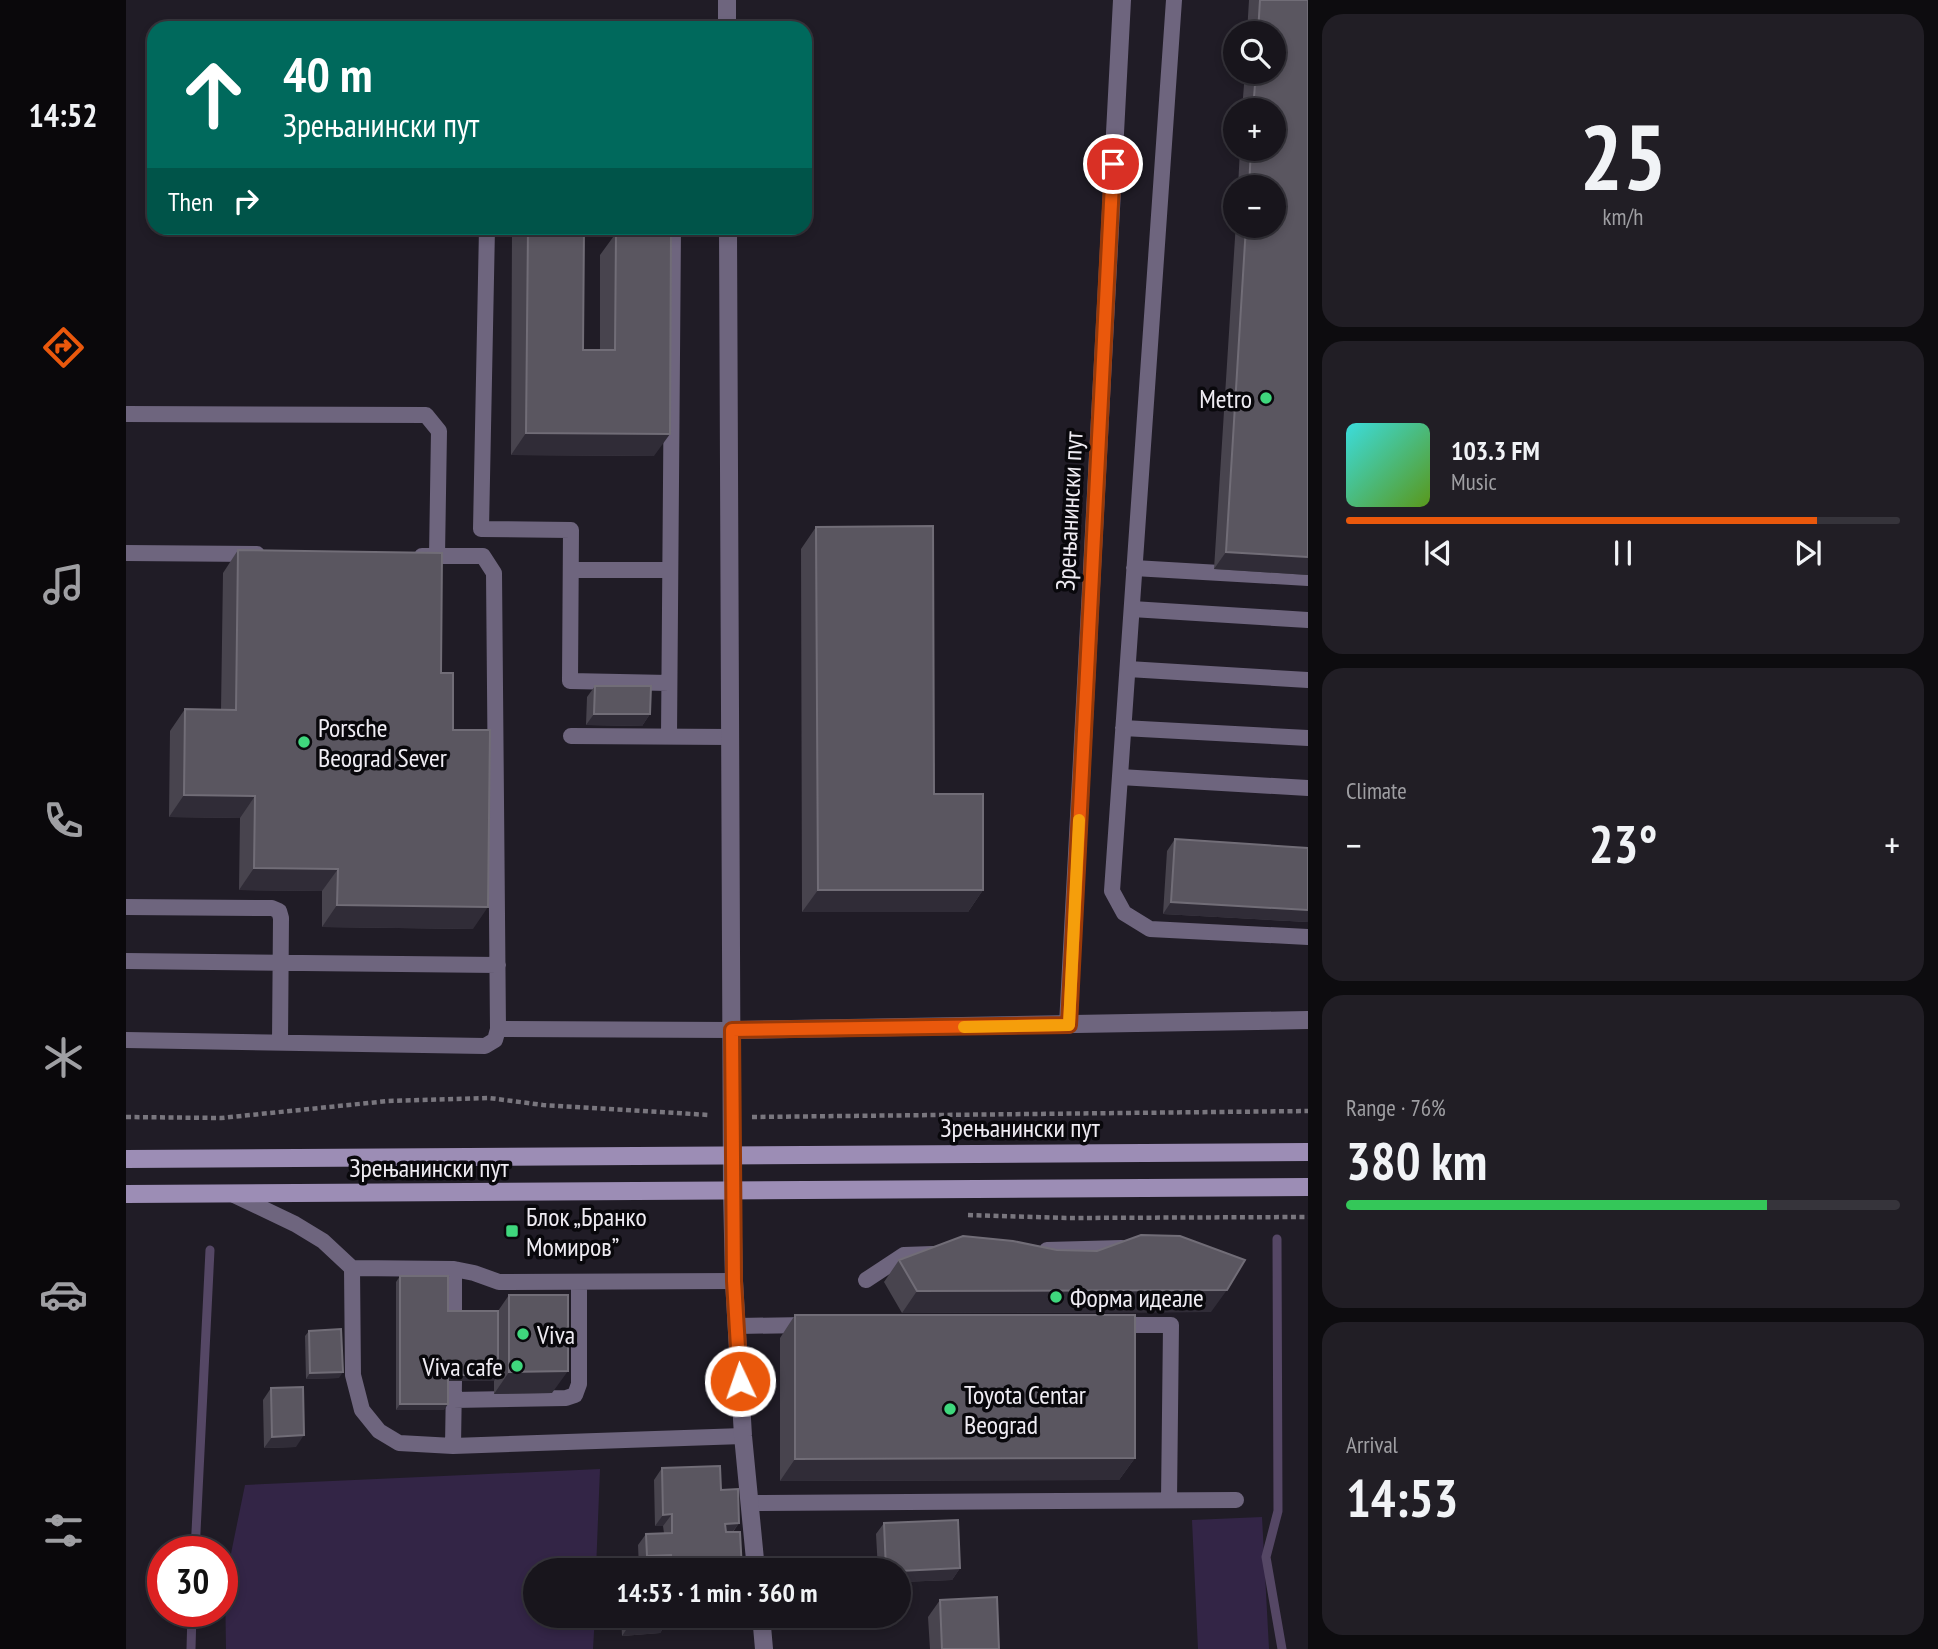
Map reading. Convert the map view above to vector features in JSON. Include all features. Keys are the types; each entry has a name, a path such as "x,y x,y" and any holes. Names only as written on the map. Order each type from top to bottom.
{"main road":[{"name":"Зрењанински пут","path":"126,1159 1308,1152"},
{"name":"Зрењанински пут","path":"126,1194 523,1194 732,1190 1308,1187"}],"street":[{"path":"727,0 727,21"},
{"name":"Зрењанински пут","path":"1069,1025 1122,0"},
{"path":"728,235 732,1190 743,1436 756,1558"},
{"path":"732,1030 1308,1020"},
{"path":"762,1628 764,1649"}],"lane":[{"path":"1174,0 1112,891 1124,914 1150,929 1308,937"},
{"path":"487,235 481,529 571,530 570,681 669,683"},
{"path":"669,736 673,235"},
{"path":"126,414 426,415 439,431 437,556"},
{"path":"126,553 270,554"},
{"path":"126,1040 485,1046 495,1040 499,1029 494,573 484,556 409,555"},
{"path":"1134,568 1308,578"},
{"path":"571,570 669,570"},
{"path":"1132,609 1308,620"},
{"path":"1128,669 1308,680"},
{"path":"1124,728 1308,738"},
{"path":"571,736 729,737"},
{"path":"1120,777 1308,788"},
{"path":"126,907 272,908 279,911 280,1042"},
{"path":"126,961 498,965"},
{"path":"499,1029 732,1030"},
{"path":"232,1194 304,1229 323,1241 352,1268 454,1269 499,1282 734,1281"},
{"path":"1025,1251 1133,1248"},
{"path":"866,1280 904,1255 944,1254"},
{"path":"352,1268 353,1375 362,1410 380,1432 400,1443 453,1447 743,1436"},
{"path":"454,1269 454,1317"},
{"path":"453,1399 566,1398 575,1395 579,1384 579,1283"},
{"path":"738,1326 828,1325"},
{"path":"1101,1325 1171,1325 1168,1500"},
{"path":"453,1447 454,1381"},
{"path":"750,1503 1236,1500"}],"path":[{"path":"126,1117 221,1118 388,1101 489,1098 543,1105 732,1117 1308,1111"},
{"path":"955,1215 1066,1218 1308,1217"}],"shaded area":[{"path":"600,1469 596,1558 523,1558 523,1628 594,1628 593,1649 226,1649 226,1627 238,1627 238,1536 235,1536 245,1485"},
{"path":"1262,1517 1269,1649 1198,1649 1192,1520"}],"building":[{"name":"Metro","path":"1260,0 1308,0 1308,557 1226,552 1245,238 1286,238 1286,175 1250,175 1250,161 1286,161 1286,98 1254,98 1255,84 1286,84 1286,21 1259,21"},
{"path":"528,235 584,235 583,350 615,350 616,235 671,235 670,434 526,433"},
{"path":"933,526 934,794 983,794 983,890 818,890 816,527"},
{"name":"Porsche Beograd Sever","path":"238,550 442,553 441,673 453,673 453,730 490,730 488,907 337,905 338,869 254,868 255,796 184,795 185,709 236,710"},
{"path":"595,686 651,686 650,714 594,714"},
{"path":"1175,839 1308,848 1308,910 1171,902"},
{"path":"1141,1235 1180,1236 1245,1260 1227,1290 917,1291 899,1260 963,1236 1013,1241 1057,1250 1097,1251"},
{"path":"400,1276 448,1276 448,1311 498,1311 498,1375 448,1375 448,1404 400,1404"},
{"path":"509,1295 568,1295 568,1371 509,1372"},
{"name":"Toyota Centar Beograd","path":"795,1315 1135,1315 1135,1458 795,1459"},
{"path":"341,1329 343,1372 310,1373 309,1331"},
{"path":"303,1387 304,1435 272,1437 271,1388"},
{"path":"720,1466 721,1490 738,1489 739,1523 725,1524 726,1532 740,1532 741,1558 647,1556 646,1534 672,1533 672,1514 663,1515 662,1468"},
{"path":"958,1520 960,1568 911,1570 911,1558 885,1558 884,1523"},
{"path":"997,1597 999,1649 942,1649 940,1600"}],"waterway":[{"path":"1277,1239 1278,1511 1266,1557 1282,1649"},
{"path":"196,1536 210,1250"},
{"path":"191,1649 192,1627"}],"slow traffic":[{"path":"964,1027 1069,1025 1079,820"}],"place":[{"name":"Metro","path":"1266,398"},
{"name":"Porsche Beograd Sever","path":"304,742"},
{"name":"Блок „Бранко Момиров”","path":"512,1231"},
{"name":"Форма идеале","path":"1056,1297"},
{"name":"Viva","path":"523,1334"},
{"name":"Viva cafe","path":"517,1366"},
{"name":"Toyota Centar Beograd","path":"950,1409"}],"route":[{"path":"740,1381 734,1281 732,1030 1069,1025 1113,164"}]}
